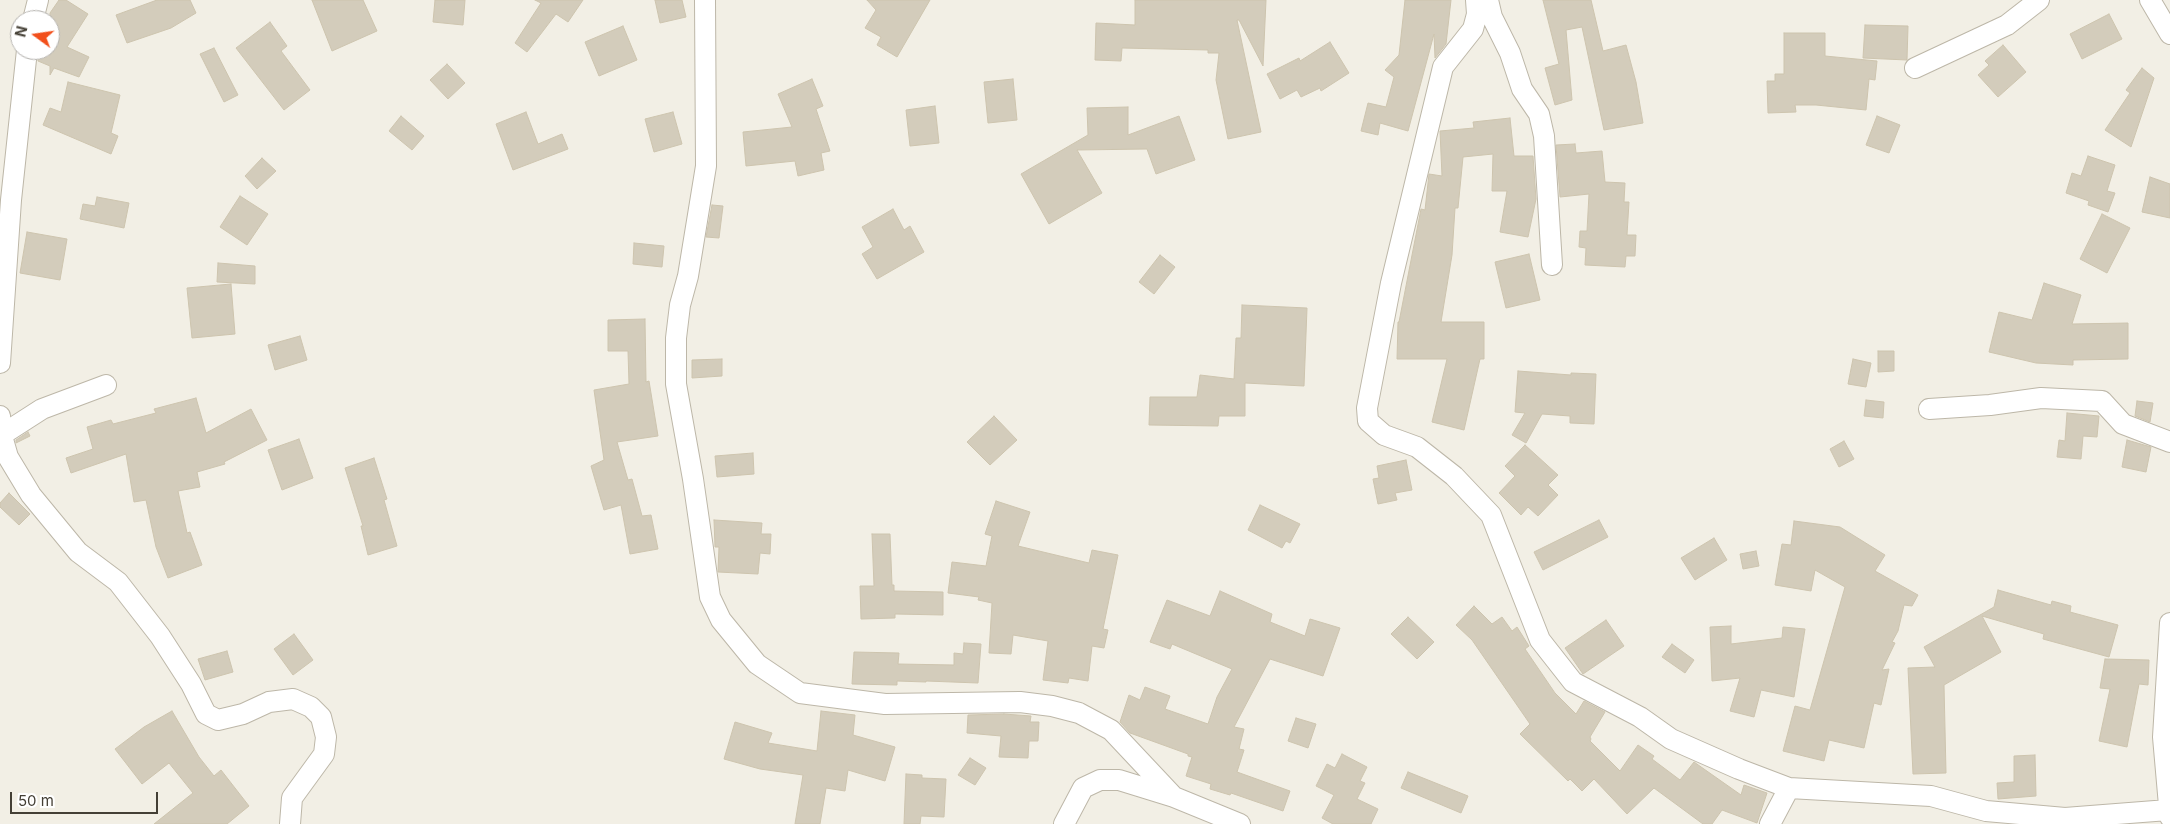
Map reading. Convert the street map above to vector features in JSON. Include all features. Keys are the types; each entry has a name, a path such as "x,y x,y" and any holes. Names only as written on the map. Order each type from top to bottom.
{"street":[{"path":"705,0 706,166 697,230 680,305 676,338 676,384 693,479 710,597 721,620 757,664 800,693 886,704 1020,702 1052,706 1079,713 1111,730 1174,797"},
{"path":"1476,0 1473,29 1443,67 1391,283 1367,408 1368,421 1384,435 1417,447 1454,476 1491,515 1540,640 1573,682 1640,717 1671,739 1739,769 1789,788 1932,796 1986,810 2065,818 2169,813 2163,737 2170,623"},
{"path":"1488,0 1492,17 1510,53 1522,89 1539,114 1544,136 1552,265"},
{"path":"1915,68 2007,25 2039,0"},
{"path":"2150,0 2170,34"},
{"path":"0,364 11,200 26,60"},
{"path":"1,436 42,409 106,385"},
{"path":"1929,409 1990,405 2041,398 2102,401 2123,424 2170,442"},
{"path":"0,416 1,436 8,457 31,495 78,552 118,582 160,636 191,684 206,714 218,720 242,714 269,702 293,699 311,707 321,717 326,737 324,754 292,798 290,824"},
{"path":"1064,824 1083,788 1100,780 1119,780 1174,797 1240,824"},
{"path":"1770,824 1789,788"}],"building":[{"path":"59,0 66,0 88,14 67,47 89,57 79,77 54,68 50,75 50,66 38,61 60,60 60,10 52,10"},
{"path":"157,0 190,0 196,13 171,28 127,43 116,15"},
{"path":"312,0 363,0 377,31 332,51"},
{"path":"435,0 465,0 463,25 433,22"},
{"path":"535,0 583,0 568,22 556,14 527,52 515,43 541,3"},
{"path":"655,0 682,0 686,17 660,23"},
{"path":"867,0 930,0 897,57 877,45 881,37 865,28 876,10"},
{"path":"1135,0 1266,0 1263,66 1239,20 1237,20 1261,132 1228,139 1216,80 1219,53 1208,53 1208,50 1122,48 1121,61 1095,60 1096,23 1135,25"},
{"path":"1405,0 1451,0 1446,44 1435,58 1434,34 1408,131 1380,123 1378,135 1361,131 1368,103 1386,107 1394,77 1385,70 1399,55"},
{"path":"1543,0 1591,0 1603,51 1626,45 1636,82 1643,123 1604,130 1582,27 1566,30 1572,100 1555,105 1545,68 1559,64"},
{"path":"2109,14 2122,39 2082,59 2070,34"},
{"path":"270,22 287,46 281,51 310,90 284,110 236,48"},
{"path":"1865,25 1908,26 1907,60 1863,58"},
{"path":"623,26 637,60 599,76 585,42"},
{"path":"1784,33 1825,33 1825,56 1877,61 1875,80 1869,79 1866,110 1795,105 1796,112 1768,113 1767,81 1775,81 1775,74 1784,74"},
{"path":"1330,42 1349,73 1321,91 1320,88 1301,97 1297,90 1280,99 1267,74 1299,58 1300,61"},
{"path":"2003,45 2026,72 1998,97 1978,75 1989,65 1985,61"},
{"path":"214,48 238,95 224,102 200,54"},
{"path":"447,64 465,83 448,99 430,80"},
{"path":"2142,68 2154,78 2131,147 2105,130 2130,93 2126,90"},
{"path":"812,79 823,106 816,109 830,151 821,153 824,170 798,176 795,161 746,166 743,132 792,127 778,94"},
{"path":"1013,79 1017,120 988,123 984,82"},
{"path":"68,82 120,95 111,133 118,136 111,154 43,125 50,108 61,112"},
{"path":"935,106 939,143 910,146 906,110"},
{"path":"1128,107 1128,135 1179,116 1195,160 1156,174 1147,149 1077,150 1102,193 1049,224 1021,174 1088,135 1087,108"},
{"path":"526,112 538,144 562,134 568,149 513,170 496,124"},
{"path":"673,112 682,144 654,152 645,119"},
{"path":"401,116 424,136 412,150 389,131"},
{"path":"1877,116 1900,125 1889,153 1866,145"},
{"path":"1510,118 1514,156 1533,156 1536,199 1528,237 1500,232 1507,191 1492,191 1493,154 1463,157 1458,208 1455,208 1452,255 1441,322 1484,322 1484,359 1480,359 1464,430 1432,422 1447,359 1397,359 1398,322 1421,209 1425,210 1429,174 1442,176 1440,131 1474,128 1473,122"},
{"path":"1575,144 1576,153 1602,151 1605,182 1625,183 1624,202 1629,202 1627,235 1636,235 1635,256 1626,256 1625,267 1585,265 1586,248 1579,247 1580,231 1587,231 1589,194 1560,197 1556,145"},
{"path":"2088,156 2115,165 2107,191 2115,193 2108,212 2088,205 2089,201 2066,193 2072,173 2081,176"},
{"path":"262,158 276,171 257,189 245,176"},
{"path":"2150,177 2170,184 2170,218 2142,212"},
{"path":"240,196 268,214 247,245 220,227"},
{"path":"97,197 129,203 124,228 80,219 83,204 95,206"},
{"path":"712,205 723,206 719,238 706,237"},
{"path":"893,209 904,230 910,226 924,252 877,279 862,254 873,247 862,227"},
{"path":"2102,214 2130,228 2107,273 2080,259"},
{"path":"27,232 67,239 60,280 20,273"},
{"path":"634,243 664,246 662,267 633,264"},
{"path":"1529,254 1540,300 1506,308 1495,262"},
{"path":"1160,255 1175,267 1154,294 1139,282"},
{"path":"218,263 255,266 255,284 217,282"},
{"path":"2044,283 2081,295 2072,324 2128,323 2128,359 2073,360 2073,365 2036,363 1989,352 1999,312 2032,320"},
{"path":"231,284 235,334 192,338 187,288"},
{"path":"1242,305 1307,308 1304,386 1245,383 1245,416 1219,416 1218,426 1149,425 1150,397 1197,397 1200,375 1234,379 1236,338 1241,338"},
{"path":"645,319 646,382 649,381 658,436 617,442 628,480 632,479 642,516 651,515 658,549 630,554 621,505 604,510 591,466 604,460 594,390 629,384 628,351 608,351 608,320"},
{"path":"300,336 307,360 275,370 268,345"},
{"path":"1878,351 1894,351 1894,371 1878,372"},
{"path":"722,359 722,376 692,378 692,360"},
{"path":"1853,359 1871,363 1866,387 1848,384"},
{"path":"1518,371 1571,375 1571,373 1596,374 1594,424 1570,423 1570,416 1542,414 1526,443 1512,435 1525,413 1515,412"},
{"path":"196,398 206,433 251,409 267,440 224,462 225,464 197,472 200,487 178,491 187,533 190,532 202,565 168,578 156,547 146,500 134,502 126,454 71,473 66,458 93,449 87,427 111,420 113,424 156,413 154,409"},
{"path":"1866,400 1884,402 1883,418 1864,416"},
{"path":"2137,401 2153,403 2150,422 2135,416"},
{"path":"2067,413 2099,416 2097,437 2083,436 2081,459 2057,457 2059,440 2065,441"},
{"path":"994,416 1017,440 990,465 967,442"},
{"path":"28,432 30,436 16,443 16,440"},
{"path":"299,439 313,478 282,490 268,450"},
{"path":"2127,440 2151,447 2146,472 2122,467"},
{"path":"1844,441 1854,459 1839,467 1830,449"},
{"path":"1525,445 1558,475 1548,485 1558,495 1538,516 1528,507 1521,515 1499,493 1515,476 1505,466"},
{"path":"753,453 754,474 717,477 715,456"},
{"path":"374,458 387,499 384,500 397,546 368,555 361,526 363,526 345,468"},
{"path":"1406,460 1412,490 1395,493 1397,500 1378,504 1373,479 1379,478 1377,466"},
{"path":"9,493 30,514 19,525 0,507 0,503"},
{"path":"996,501 1030,512 1018,546 1089,563 1092,550 1118,555 1103,629 1108,630 1104,648 1092,646 1088,681 1069,678 1068,683 1043,680 1048,641 1013,635 1011,654 989,653 992,603 978,600 979,597 948,593 952,562 986,566 992,536 985,534"},
{"path":"1260,505 1300,524 1290,543 1286,541 1282,548 1248,530"},
{"path":"714,520 762,523 761,534 771,534 770,554 760,553 758,574 718,572 719,547 715,547"},
{"path":"1599,520 1608,537 1543,570 1534,552"},
{"path":"1794,521 1840,527 1885,555 1875,571 1918,595 1912,606 1904,605 1898,631 1892,642 1895,643 1882,670 1889,669 1881,705 1874,703 1864,748 1829,740 1824,761 1783,751 1795,706 1810,710 1845,587 1815,570 1811,591 1775,585 1782,544 1791,545"},
{"path":"872,534 890,534 892,585 894,585 894,591 943,592 943,615 895,614 895,618 861,619 860,586 874,586"},
{"path":"1714,538 1727,560 1695,580 1681,558"},
{"path":"1756,551 1759,566 1743,569 1740,554"},
{"path":"1998,590 2051,605 2052,601 2071,606 2070,612 2118,625 2109,657 2043,639 2044,634 1982,616 2001,652 1944,685 1946,773 1913,774 1908,668 1935,667 1924,647 1994,607"},
{"path":"1220,591 1272,614 1270,622 1305,636 1310,619 1340,628 1323,676 1270,659 1234,727 1244,729 1239,749 1244,750 1237,772 1290,791 1283,811 1231,793 1230,795 1210,789 1211,784 1186,776 1192,757 1130,733 1120,722 1129,695 1140,700 1145,687 1170,696 1165,709 1208,724 1217,697 1232,669 1172,644 1170,649 1150,642 1167,600 1210,616"},
{"path":"1474,606 1492,624 1502,617 1512,631 1517,627 1529,646 1525,649 1555,693 1576,714 1584,701 1605,712 1590,737 1590,741 1620,771 1638,745 1654,756 1652,759 1680,780 1694,762 1741,795 1744,785 1767,793 1757,823 1722,810 1712,824 1703,824 1654,788 1627,814 1594,779 1582,791 1570,779 1568,781 1520,734 1530,724 1472,640 1456,625"},
{"path":"1408,617 1434,642 1417,659 1391,634"},
{"path":"1606,620 1624,646 1583,674 1565,648"},
{"path":"1731,626 1731,644 1782,638 1783,627 1805,629 1794,697 1761,690 1754,717 1730,711 1740,678 1712,681 1710,627"},
{"path":"294,634 313,660 293,675 274,649"},
{"path":"964,643 981,644 978,683 897,681 897,685 852,684 854,652 899,653 898,664 954,665 954,653 963,654"},
{"path":"1672,644 1694,660 1685,673 1662,657"},
{"path":"227,651 233,672 205,680 198,659"},
{"path":"2105,659 2149,660 2148,685 2139,684 2127,747 2099,741 2110,689 2100,688"},
{"path":"172,711 199,757 214,776 221,770 249,806 227,824 154,824 193,793 169,763 142,784 115,749 144,727"},
{"path":"821,711 855,715 853,735 895,747 885,781 848,770 845,791 826,788 820,824 795,824 803,775 760,769 724,759 735,722 772,733 768,743 817,751"},
{"path":"1004,714 1031,716 1030,722 1039,722 1038,741 1029,741 1028,758 999,757 1001,736 967,733 968,715"},
{"path":"1296,718 1316,724 1308,748 1288,741"},
{"path":"1342,754 1367,767 1360,781 1365,783 1357,799 1378,809 1371,824 1333,824 1322,818 1334,795 1316,786 1327,764 1335,768"},
{"path":"2035,755 2036,796 1998,799 1997,783 2014,782 2014,756"},
{"path":"970,758 986,768 975,785 958,775"},
{"path":"1408,772 1468,796 1461,813 1401,788"},
{"path":"906,774 922,775 922,778 946,779 944,817 921,816 920,824 904,824"}]}
